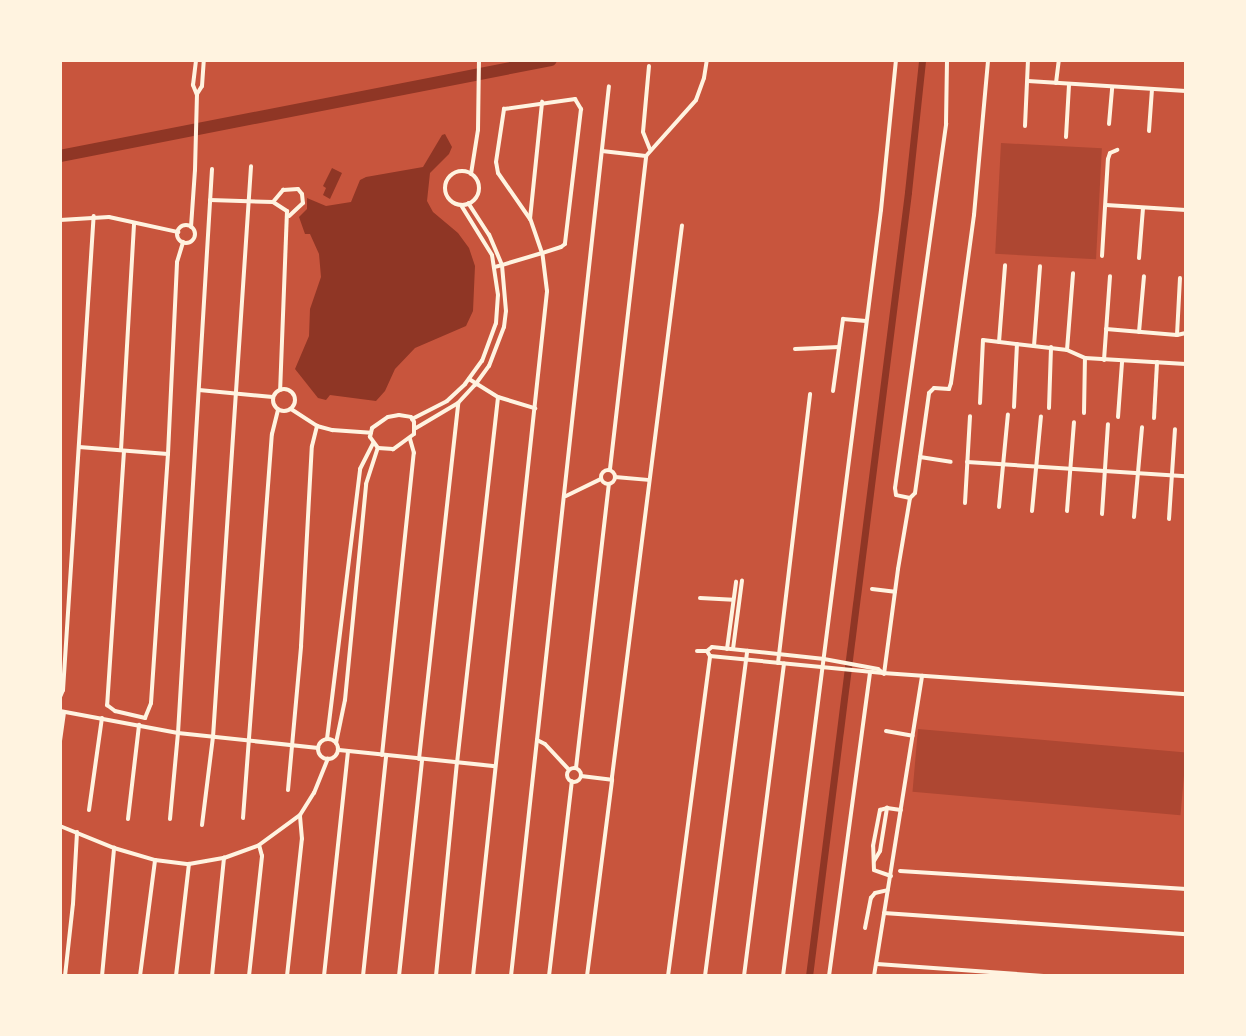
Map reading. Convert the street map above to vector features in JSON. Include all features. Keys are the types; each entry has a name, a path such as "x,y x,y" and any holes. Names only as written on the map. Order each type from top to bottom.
{"street":[{"path":"191,227 195,170 197,94 193,85 196,60"},
{"path":"197,94 202,86 204,60"},
{"path":"471,174 478,130 479,60"},
{"path":"615,477 610,469 646,156 696,100 707,60"},
{"path":"783,976 888,152 896,60"},
{"path":"910,498 896,495 895,488 944,137 947,60"},
{"path":"884,674 910,498 915,493 930,390 949,389 951,383 974,214 988,60"},
{"path":"1025,126 1028,60"},
{"path":"1056,83 1059,60"},
{"path":"649,66 643,132 650,149"},
{"path":"1028,81 1186,91"},
{"path":"1066,137 1069,85"},
{"path":"511,976 609,86"},
{"path":"1109,124 1112,87"},
{"path":"1149,131 1152,89"},
{"path":"473,976 547,291 542,253 530,219 498,173 496,162 504,109 571,98 580,104 581,109 565,244 542,253 495,267"},
{"path":"530,219 542,102"},
{"path":"1102,256 1109,155 1117,150"},
{"path":"602,151 646,156"},
{"path":"202,825 213,737 251,166"},
{"path":"170,819 178,733 212,170"},
{"path":"412,419 447,401 469,379 490,345 496,323 498,295 495,267 480,233 461,205 451,200 445,185 455,172 471,174 478,183 477,195 468,203 461,205"},
{"path":"273,202 283,190 298,189 302,194 303,203 289,216"},
{"path":"210,200 273,202 284,207 289,216 280,390 273,397 273,404 278,410 284,412 291,409 294,402 293,395 287,390 280,390"},
{"path":"416,428 412,419 406,415 388,417 378,422 371,433 373,443 378,448 393,449 410,439 416,428 458,403 489,366 504,327 506,311 502,265 489,235 468,203"},
{"path":"1106,205 1186,210"},
{"path":"1139,258 1143,208"},
{"path":"60,220 94,216 178,232"},
{"path":"60,697 64,678 94,216"},
{"path":"135,224 107,705 115,711 143,718 148,716 151,703 168,454 177,262 183,242"},
{"path":"587,976 682,225"},
{"path":"185,226 191,227 195,232 193,240 183,242 178,238 178,232 185,226"},
{"path":"999,342 1005,266"},
{"path":"1034,346 1041,266"},
{"path":"1067,350 1073,273"},
{"path":"1104,360 1110,276"},
{"path":"1139,332 1144,276"},
{"path":"1177,335 1180,278"},
{"path":"833,391 843,318 866,321"},
{"path":"1106,329 1177,335 1186,333"},
{"path":"980,403 983,340 1051,347 1104,360 1186,364"},
{"path":"1014,407 1017,344"},
{"path":"795,349 839,347"},
{"path":"1049,408 1051,347"},
{"path":"1084,413 1085,357"},
{"path":"1118,417 1122,362"},
{"path":"1154,418 1157,362"},
{"path":"469,379 475,385 498,397 535,408"},
{"path":"200,390 273,397"},
{"path":"778,663 810,394"},
{"path":"436,976 456,763 498,397"},
{"path":"399,976 458,403"},
{"path":"291,409 316,426 333,430 371,433"},
{"path":"243,818 251,741 272,434 278,410"},
{"path":"999,507 1008,414"},
{"path":"965,503 970,416"},
{"path":"1032,511 1041,416"},
{"path":"1067,511 1074,422"},
{"path":"1102,514 1108,424"},
{"path":"288,790 312,446 316,426"},
{"path":"1134,518 1142,427"},
{"path":"1169,519 1174,429"},
{"path":"363,976 414,453 410,439"},
{"path":"327,739 348,584 360,469 373,443"},
{"path":"79,447 168,454"},
{"path":"339,750 336,743 345,700 366,484 378,448"},
{"path":"920,457 951,462"},
{"path":"968,462 1186,476"},
{"path":"565,496 601,479 603,472 610,469"},
{"path":"615,477 648,480"},
{"path":"581,776 576,768 609,484 615,477"},
{"path":"601,479 609,484"},
{"path":"733,649 742,581"},
{"path":"727,649 736,582"},
{"path":"348,584 357,585"},
{"path":"872,589 895,592"},
{"path":"700,598 733,600"},
{"path":"697,651 707,651 710,647 835,661 878,669 884,674"},
{"path":"668,976 710,656 707,651"},
{"path":"705,976 747,651"},
{"path":"710,656 870,674 1186,694"},
{"path":"744,976 784,664"},
{"path":"829,976 871,668"},
{"path":"874,976 922,676"},
{"path":"60,741 62,712 178,733 318,748"},
{"path":"89,810 102,718"},
{"path":"128,819 139,725"},
{"path":"886,731 913,736"},
{"path":"327,739 336,743"},
{"path":"327,739 321,742 318,748 321,756 328,759 335,757 339,750"},
{"path":"537,740 545,744 569,770"},
{"path":"339,750 495,766"},
{"path":"324,976 348,751"},
{"path":"60,826 114,848 155,860 189,864 224,858 259,845 300,815 314,794 328,759"},
{"path":"569,770 576,768"},
{"path":"549,976 572,781 568,777 569,770"},
{"path":"581,776 612,780"},
{"path":"572,781 577,781 581,776"},
{"path":"891,876 875,872 873,861 880,810 887,808 902,810"},
{"path":"873,861 880,851 887,808"},
{"path":"287,976 302,839 300,815"},
{"path":"65,976 73,904 77,832"},
{"path":"249,976 262,856 259,845"},
{"path":"102,976 114,848"},
{"path":"212,976 224,858"},
{"path":"140,976 155,860"},
{"path":"176,976 189,864"},
{"path":"900,870 1186,889"},
{"path":"865,928 871,898 875,893 888,890"},
{"path":"884,913 1186,934"},
{"path":"877,964 1044,976"}],"shaded area":[{"path":"445,134 452,147 449,154 430,173 427,201 433,212 458,233 469,248 475,266 473,311 466,326 415,348 395,369 385,391 376,401 330,395 326,400 318,398 295,369 309,336 310,309 321,277 319,254 310,234 305,234 299,217 307,209 307,198 326,206 351,202 360,180 366,177 423,167 442,135"},
{"path":"1001,143 1102,148 1096,259 995,254"},
{"path":"332,168 342,173 330,199 323,195 326,188 323,186"},
{"path":"918,729 1186,752 1180,815 913,792"}],"waterway":[{"path":"60,156 551,60"},
{"path":"809,976 908,192 922,60"}]}
